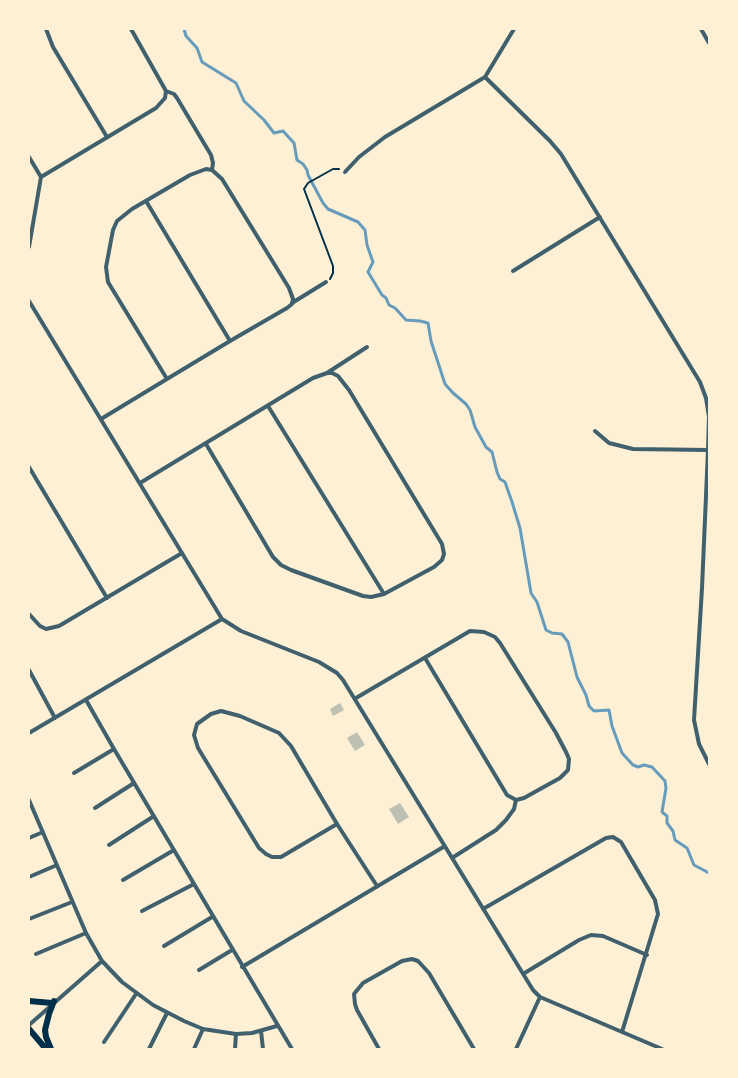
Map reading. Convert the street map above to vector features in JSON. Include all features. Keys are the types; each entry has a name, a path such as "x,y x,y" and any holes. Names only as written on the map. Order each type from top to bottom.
{"main road":[{"path":"29,1001 53,1002 45,1030 51,1049"},
{"path":"29,1029 46,1049"}],"street":[{"path":"46,29 53,47 108,137"},
{"path":"41,178 156,108 165,98 166,91 131,29"},
{"path":"345,172 359,157 385,137 485,78 514,29"},
{"path":"701,29 709,43"},
{"path":"485,78 561,154 703,390 709,417 694,720 699,744 709,764"},
{"path":"166,91 174,94 177,98 210,155 213,163 212,170"},
{"path":"29,157 41,178 29,247"},
{"path":"167,379 113,291 106,275 113,230 117,221 123,215 194,173 206,169 212,170 222,179 289,288 292,301"},
{"path":"146,201 230,341"},
{"path":"513,271 600,217"},
{"path":"101,419 287,308 292,301 326,282"},
{"path":"29,301 222,619 241,632 293,650 328,666 343,680 356,698 384,748 532,990 540,997 662,1049"},
{"path":"140,483 313,378 327,373 368,347"},
{"path":"206,444 273,557 290,570 363,596 371,597 384,594 438,564 444,554 442,544 349,390 338,376 327,373"},
{"path":"268,406 384,594"},
{"path":"595,431 608,443 633,449 708,450"},
{"path":"29,467 107,598"},
{"path":"29,614 40,626 52,629 60,626 182,553"},
{"path":"702,588 709,588"},
{"path":"29,733 222,619"},
{"path":"356,698 470,631 484,632 495,637 500,643 560,740 566,752 569,765 568,770 560,778 524,798 516,800 508,795 425,658"},
{"path":"29,670 55,718"},
{"path":"86,700 212,917 292,1049"},
{"path":"338,824 281,856 268,856 259,848 198,748 194,735 197,724 211,714 221,711 240,716 279,733 291,746 377,886"},
{"path":"74,773 114,749"},
{"path":"95,808 134,783"},
{"path":"29,800 86,933 102,961 122,982 136,994 167,1013 203,1029 236,1034 277,1026"},
{"path":"452,858 496,830 514,809 516,800"},
{"path":"109,845 154,816"},
{"path":"29,838 43,832"},
{"path":"483,909 608,836 613,837 624,845 655,900 658,919 622,1032"},
{"path":"242,967 445,846"},
{"path":"123,880 174,850"},
{"path":"29,877 57,865"},
{"path":"142,911 194,884"},
{"path":"29,919 72,902"},
{"path":"164,946 212,917"},
{"path":"36,954 86,933"},
{"path":"523,974 580,940 591,936 603,936 647,955"},
{"path":"199,970 232,950"},
{"path":"379,1049 357,1010 354,994 360,986 408,959 422,964 429,973 474,1049"},
{"path":"29,1025 102,961"},
{"path":"104,1042 136,994"},
{"path":"516,1049 540,997"},
{"path":"149,1049 167,1013"},
{"path":"194,1049 203,1029"},
{"path":"261,1030 263,1049"},
{"path":"235,1049 236,1034"}],"path":[{"path":"326,282 332,277 333,266 304,189 308,183 335,168 345,172"}],"building":[{"path":"340,703 344,710 333,716 330,709"},
{"path":"357,732 365,745 355,751 347,738"},
{"path":"400,803 409,817 398,824 389,809"}],"waterway":[{"path":"184,29 186,36 197,48 202,62 236,83 244,101 264,120 274,133 283,131 294,143 297,160 307,170 323,203 328,209 358,222 365,230 367,245 373,262 368,272 389,305 395,308 406,320 428,323 431,341 445,384 470,410 475,427 486,447 492,452 500,479 505,482 520,528 531,593 537,602 546,630 562,634 568,642 577,677 589,706 594,711 609,710 612,726 622,753 633,765 652,767 665,781 666,788 662,812 667,816 667,823 673,831 675,840 687,848 694,865 709,873"}]}
